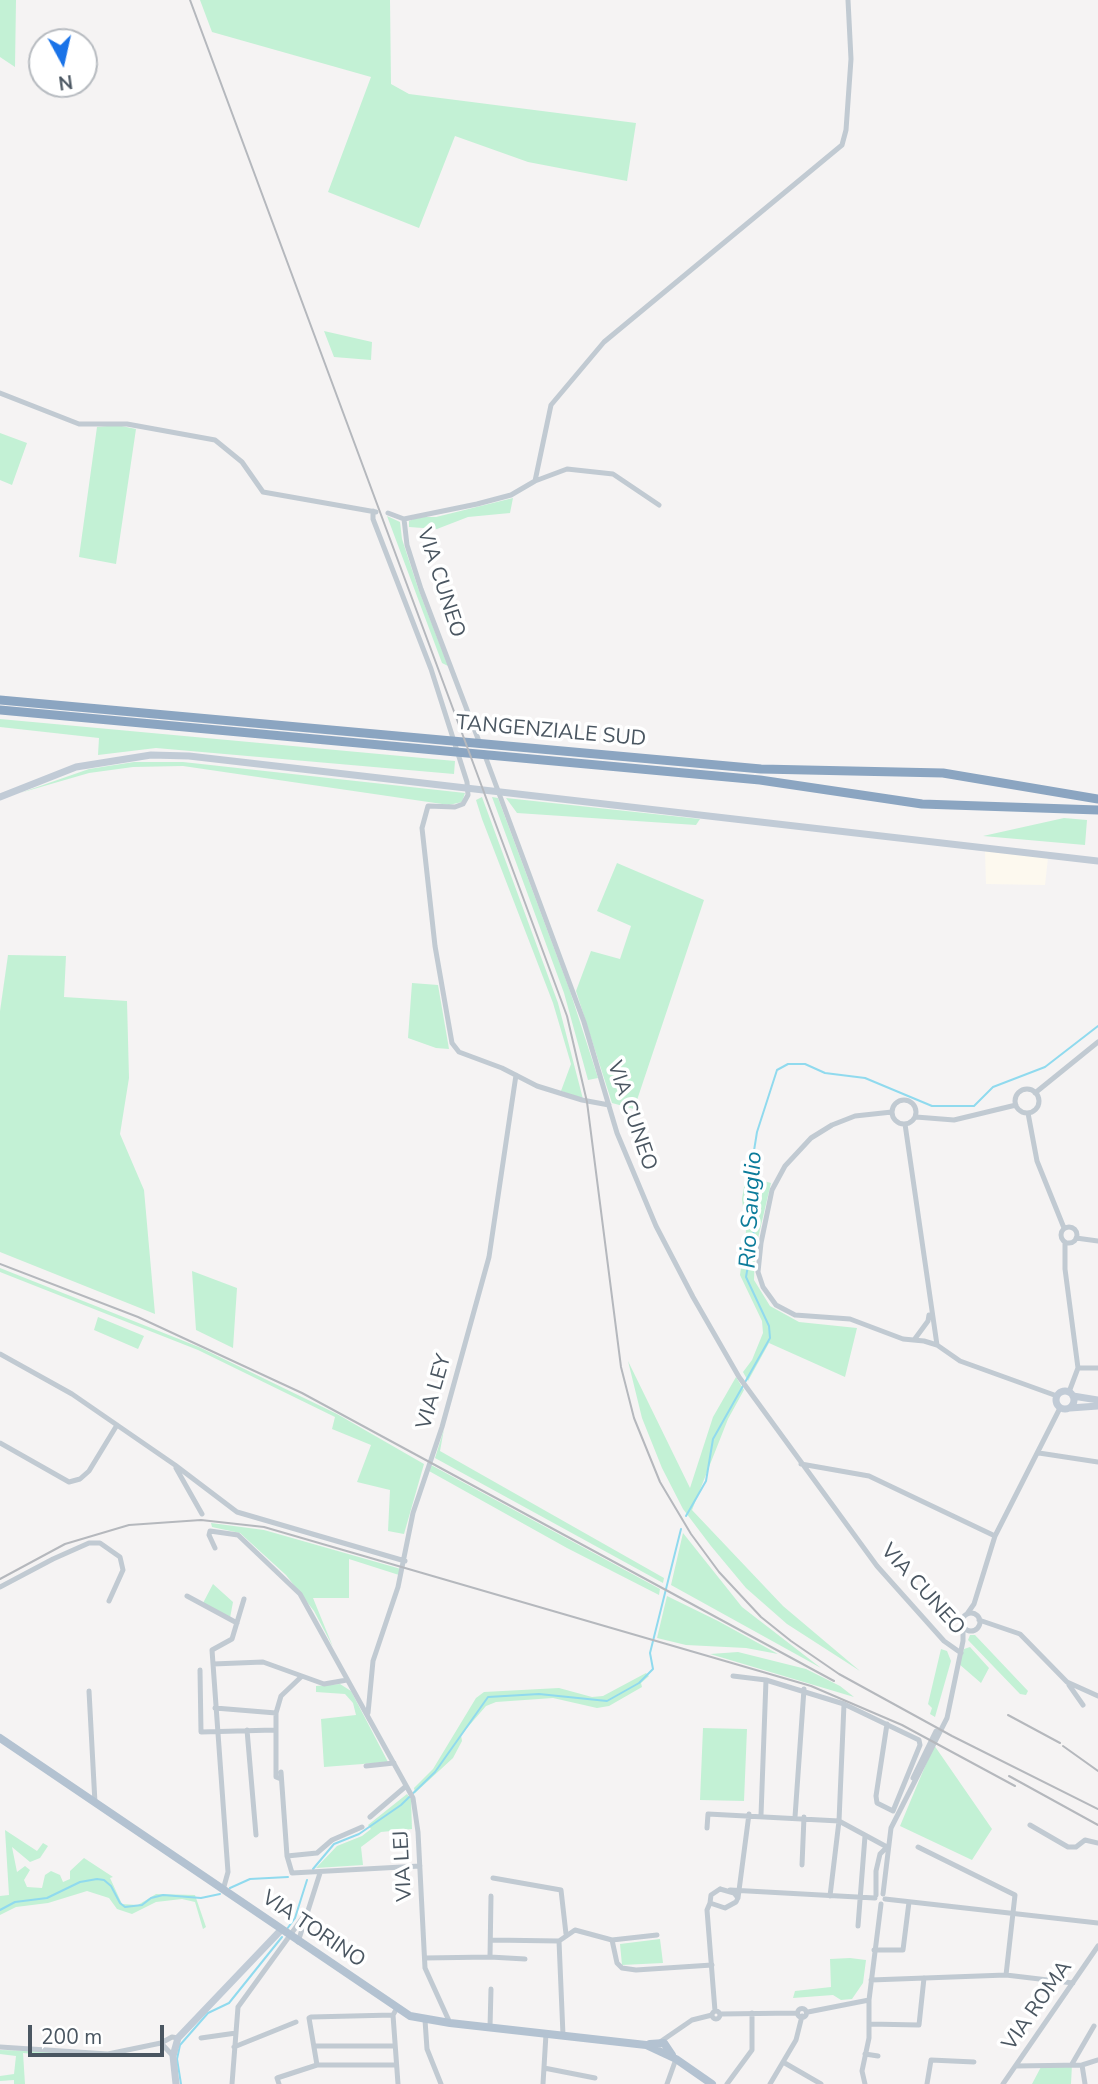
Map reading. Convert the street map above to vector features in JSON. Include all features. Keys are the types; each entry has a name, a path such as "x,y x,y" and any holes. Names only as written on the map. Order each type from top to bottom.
{"highway":[{"name":"TANGENZIALE SUD","path":"0,699 797,771 943,773 1098,799"},
{"name":"TANGENZIALE SUD","path":"0,710 760,779 912,803 1098,810"}],"main road":[{"name":"VIA TORINO","path":"0,1738 298,1942 395,2012 425,2020 661,2047 712,2084"}],"street":[{"path":"534,481 551,405 604,342 842,145 846,130 851,59 848,0"},
{"path":"0,393 79,424 127,424 215,440 242,463 262,492 375,511 373,519 431,669 467,782 468,795 463,804 455,807 428,806 422,828 435,946 451,1038 459,1052 560,1094 609,1105"},
{"path":"388,513 404,519 511,495 534,481 567,469 603,471 627,480 659,505"},
{"name":"VIA CUNEO","path":"404,519 407,545 421,589 584,1022 617,1133 656,1226 739,1377 801,1464 877,1566 944,1642 961,1653"},
{"path":"0,797 76,767 150,755 216,759 1098,861"},
{"path":"1035,1093 1098,1042"},
{"name":"VIA LEY","path":"368,1713 373,1661 405,1561 413,1513 442,1427 489,1257 516,1075"},
{"path":"1016,1105 1021,1091 1035,1093 1039,1100 1038,1107 1028,1113"},
{"path":"892,1112 898,1102 906,1100 915,1106 916,1117"},
{"path":"895,1812 911,1788 945,1717 964,1641 963,1618 974,1604 995,1536 1065,1408 1078,1368 1065,1269 1065,1242 1060,1237 1064,1228 1037,1161 1028,1113 1016,1105 954,1120 916,1117 905,1124"},
{"path":"892,1112 895,1119 905,1124"},
{"path":"892,1112 856,1116 832,1125 811,1138 793,1155 778,1177 768,1205 758,1272 769,1297 776,1305 795,1315 850,1319 897,1338 937,1345 960,1361 1057,1396"},
{"path":"905,1124 937,1345"},
{"path":"1064,1228 1074,1228 1076,1238"},
{"path":"1065,1242 1076,1238 1098,1241"},
{"path":"914,1340 928,1321 930,1308"},
{"path":"0,1354 72,1394 175,1465 237,1512 405,1561"},
{"path":"1078,1368 1098,1368"},
{"path":"1098,1400 1063,1391 1057,1396 1056,1404 1065,1408 1098,1406"},
{"path":"0,1443 69,1482 80,1479 89,1471 117,1425"},
{"path":"1039,1453 1098,1462"},
{"path":"801,1464 869,1476 995,1536"},
{"path":"175,1465 202,1514"},
{"name":"VIA LEJ","path":"215,1548 210,1531 238,1535 283,1575 313,1612 416,1805 428,1982 450,2023"},
{"path":"0,1587 89,1543 100,1543 120,1557 123,1570 109,1601"},
{"path":"187,1596 237,1623"},
{"path":"223,1890 228,1872 212,1650 232,1639 244,1599"},
{"path":"964,1641 973,1630 977,1617 974,1604"},
{"path":"967,1614 991,1626 1020,1634 1067,1682 1083,1705"},
{"path":"963,1627 973,1630 991,1626"},
{"path":"213,1664 263,1662 324,1684 347,1680"},
{"path":"200,1670 201,1732 274,1730"},
{"path":"733,1676 804,1689 844,1704 919,1740 920,1745 895,1812 887,1847 862,2071 865,2084"},
{"path":"302,1677 281,1696 274,1730 276,1777 281,1775 287,1856 292,1873 421,1867"},
{"path":"761,1815 766,1680"},
{"path":"1067,1682 1098,1696"},
{"path":"794,1817 804,1689"},
{"path":"89,1691 95,1803"},
{"path":"830,1896 839,1821 844,1704"},
{"path":"215,1708 276,1713"},
{"path":"887,1724 876,1796 877,1803 895,1812"},
{"path":"247,1730 256,1835"},
{"path":"366,1766 394,1763"},
{"path":"370,1817 409,1792"},
{"path":"706,1828 708,1814 749,1814 839,1821 852,1825 865,1836 887,1847"},
{"path":"710,1903 725,1908 738,1898 749,1814"},
{"path":"802,1865 804,1818"},
{"path":"1030,1825 1068,1847 1076,1847 1085,1840 1098,1843"},
{"path":"287,1856 317,1853 332,1839 362,1827"},
{"path":"858,1926 865,1836"},
{"path":"918,1847 1015,1895 1006,1975"},
{"path":"298,1942 304,1916 320,1873"},
{"path":"493,1878 561,1890 566,1934"},
{"path":"730,1890 738,1898"},
{"path":"716,2013 707,1910 715,1892 730,1890 880,1898 1098,1923"},
{"path":"490,1956 491,1896"},
{"path":"874,1950 903,1950 909,1902"},
{"path":"176,2084 173,2056 178,2038 304,1916"},
{"path":"491,1940 559,1941 575,1930 612,1940 657,1935"},
{"path":"232,2084 238,2007 285,1933"},
{"path":"612,1940 617,1963 622,1968 636,1970 712,1965"},
{"path":"559,1941 563,2035"},
{"name":"VIA ROMA","path":"1003,2084 1098,1946"},
{"path":"425,1958 490,1956 525,1959"},
{"path":"871,1980 1006,1975 1073,1983"},
{"path":"869,2024 919,2025 924,1978"},
{"path":"490,2027 491,1989"},
{"path":"661,2047 675,2031 696,2018 716,2013 799,2015 869,2000"},
{"path":"317,2065 311,2017 395,2012 394,2046 398,2084"},
{"path":"727,2084 752,2050 752,2013"},
{"path":"770,2084 796,2040 799,2015"},
{"path":"425,2020 427,2049 441,2084"},
{"path":"234,2047 296,2022"},
{"path":"1072,2064 1094,2026"},
{"path":"201,2038 236,2033"},
{"path":"543,2084 546,2034"},
{"path":"0,2047 108,2054 161,2043 172,2037 178,2038"},
{"path":"161,2043 173,2056"},
{"path":"314,2046 394,2046"},
{"path":"864,2054 878,2056"},
{"path":"667,2084 676,2059"},
{"path":"927,2084 931,2060 974,2062"},
{"path":"1016,2066 1083,2065 1098,2060"},
{"path":"783,2062 821,2084"},
{"path":"279,2084 277,2078 317,2065 396,2065"},
{"path":"1083,2065 1085,2084"},
{"path":"544,2068 593,2080"}],"shaded area":[{"path":"985,851 1048,858 1045,885 986,884"}],"green space":[{"path":"0,0 16,0 15,67 0,57"},
{"path":"200,0 390,0 391,84 409,94 636,123 627,181 528,162 455,136 419,228 328,192 371,77 212,32"},
{"path":"324,331 372,342 371,360 334,357"},
{"path":"117,425 136,429 116,564 79,557 97,427"},
{"path":"0,433 27,443 12,485 0,480"},
{"path":"513,498 510,513 468,517 437,529 409,527 409,521 418,517 436,517"},
{"path":"387,516 400,522 402,539 418,588 448,666 442,663"},
{"path":"0,719 455,761 454,774 156,748 98,755 99,738 0,727"},
{"path":"134,762 183,762 465,793 462,802 449,805 183,766 133,767 89,773 20,793 89,769"},
{"path":"482,797 558,1003 583,1099 561,1091 571,1064 553,1003 482,819 476,800"},
{"path":"492,797 498,798 570,991 598,1078 588,1080 564,993"},
{"path":"506,798 700,819 696,825 517,813"},
{"path":"1064,818 1087,820 1085,845 983,836"},
{"path":"617,863 704,900 634,1109 612,1103 576,991 591,951 620,959 631,926 597,911"},
{"path":"8,955 66,956 64,997 127,1001 129,1078 120,1134 144,1190 155,1314 0,1252 0,1011"},
{"path":"412,983 438,985 449,1049 436,1048 408,1038"},
{"path":"746,1176 771,1183 755,1251 754,1280 770,1306 799,1322 857,1328 845,1377 769,1343 748,1381 743,1372 752,1360 763,1333 762,1321 740,1275 746,1232 742,1199"},
{"path":"0,1268 199,1347 337,1414 424,1464 404,1534 388,1531 390,1490 357,1482 371,1445 332,1429 335,1417 198,1350 0,1272"},
{"path":"192,1271 237,1288 233,1348 196,1330"},
{"path":"98,1317 144,1336 138,1349 94,1330"},
{"path":"628,1361 690,1488 713,1417 736,1377 744,1390 728,1419 692,1510 783,1606 860,1671 787,1624 746,1588 683,1509 662,1468 642,1418"},
{"path":"444,1429 440,1451 664,1578 663,1583 435,1458"},
{"path":"431,1465 660,1589 659,1595 567,1548 429,1471"},
{"path":"211,1523 264,1530 401,1569 399,1575 349,1559 349,1598 313,1598 333,1647 314,1611 286,1575 240,1533 212,1527"},
{"path":"683,1533 742,1607 821,1668 671,1585"},
{"path":"213,1584 233,1602 230,1618 203,1603"},
{"path":"667,1596 778,1654 746,1648 686,1645 657,1638"},
{"path":"970,1635 975,1635 1028,1691 1026,1695 1020,1694 968,1640"},
{"path":"970,1647 989,1668 981,1683 959,1664 964,1649"},
{"path":"941,1649 947,1651 951,1661 935,1717 930,1714 932,1708 928,1704"},
{"path":"738,1652 806,1669 840,1686 854,1697 710,1654"},
{"path":"646,1673 649,1676 641,1683 642,1687 609,1706 597,1708 553,1698 496,1702 486,1706 461,1735 462,1741 453,1758 415,1793 414,1788 433,1769 476,1698 484,1692 559,1688 592,1697 603,1696"},
{"path":"340,1684 351,1691 388,1762 324,1767 321,1719 356,1715 353,1703 345,1694 316,1692 316,1686"},
{"path":"703,1728 747,1729 744,1801 700,1800"},
{"path":"934,1745 992,1829 972,1860 900,1826"},
{"path":"407,1794 411,1799 412,1829 381,1832 361,1847 363,1865 316,1868 337,1846 362,1836 371,1829 368,1825"},
{"path":"5,1830 37,1851 43,1843 48,1846 40,1858 30,1862 12,1847 17,1872 25,1866 30,1870 24,1880 27,1887 42,1888 45,1875 51,1871 60,1875 63,1882 70,1879 70,1871 84,1858 113,1877 110,1878 122,1904 138,1905 156,1894 195,1895 206,1927 203,1929 195,1902 182,1899 156,1902 132,1914 117,1909 109,1898 87,1891 48,1903 16,1907 0,1915 0,1896 9,1895"},
{"path":"660,1939 663,1963 622,1965 620,1944"},
{"path":"830,1959 866,1960 863,1983 852,1999 841,2000 833,1995 793,1998 795,1991 831,1987"},
{"path":"0,2050 70,2052 65,2057 23,2053 25,2084 14,2084 14,2080 0,2081 0,2076 14,2074 16,2056 0,2054"},
{"path":"1072,2064 1071,2084 1032,2084 1042,2065"}],"waterway":[{"name":"Rio Sauglio","path":"686,1516 706,1481 713,1439 770,1338 769,1326 746,1277 754,1231 748,1188 757,1132 777,1070 788,1064 805,1064 825,1073 865,1078 932,1106 974,1106 993,1087 1045,1067 1098,1026"},
{"name":"Rio Sauglio","path":"313,1869 334,1844 359,1834 401,1805 435,1772 488,1697 539,1694 607,1701 639,1683 653,1669 650,1653 681,1529"},
{"path":"230,1888 250,1879 288,1877"},
{"path":"0,1910 15,1902 47,1898 80,1882 97,1879 104,1880 111,1886 125,1907 142,1905 151,1898 163,1895 201,1898 220,1894"},
{"name":"Rio Sauglio","path":"287,1929 295,1918 307,1880"},
{"name":"Rio Sauglio","path":"181,2084 177,2059 180,2045 208,2013 229,2003 282,1937"}],"railway":[{"path":"190,0 567,1016 587,1102 621,1367 634,1418 660,1482 691,1534 719,1572 761,1617 791,1641 839,1674 952,1736 1098,1809"},
{"path":"0,1264 138,1317 302,1393 834,1681"},
{"path":"0,1579 65,1544 129,1525 201,1520 264,1527 811,1686 902,1725 1015,1786"},
{"path":"1008,1715 1060,1743"},
{"path":"1063,1746 1098,1771"},
{"path":"1009,1776 1098,1825"}]}
